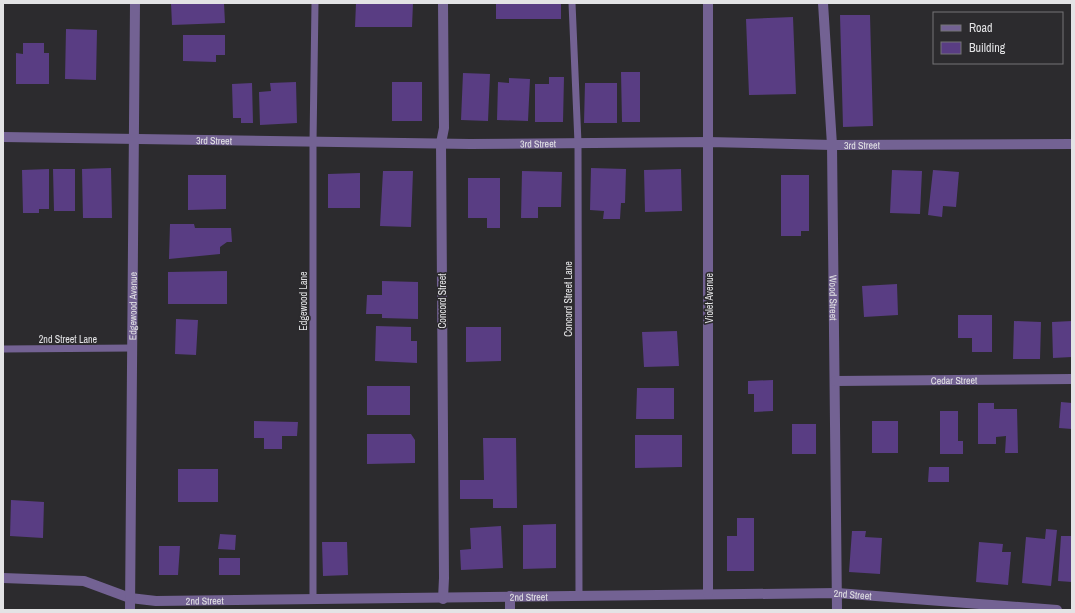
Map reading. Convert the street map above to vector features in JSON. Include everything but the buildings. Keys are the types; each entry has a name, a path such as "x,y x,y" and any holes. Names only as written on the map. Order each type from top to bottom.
{"street":[{"name":"Edgewood Avenue","path":"130,610 135,3"},
{"name":"Concord Street","path":"443,3 444,128 441,143 443,599"},
{"name":"Violet Avenue","path":"708,3 708,594"},
{"name":"Wood Street","path":"823,3 832,145 836,381 837,610"},
{"name":"3rd Street","path":"3,137 441,143 708,142 832,145 1072,144"},
{"name":"Cedar Street","path":"836,381 1072,379"},
{"name":"2nd Street","path":"3,578 84,581 130,598 156,601 443,599 510,596 837,593 1057,610"},
{"path":"510,596 510,610"}],"lane":[{"name":"Edgewood Lane","path":"313,600 314,3"},
{"name":"Concord Street Lane","path":"572,3 578,143 579,596"},
{"name":"2nd Street Lane","path":"3,349 133,348"}]}
